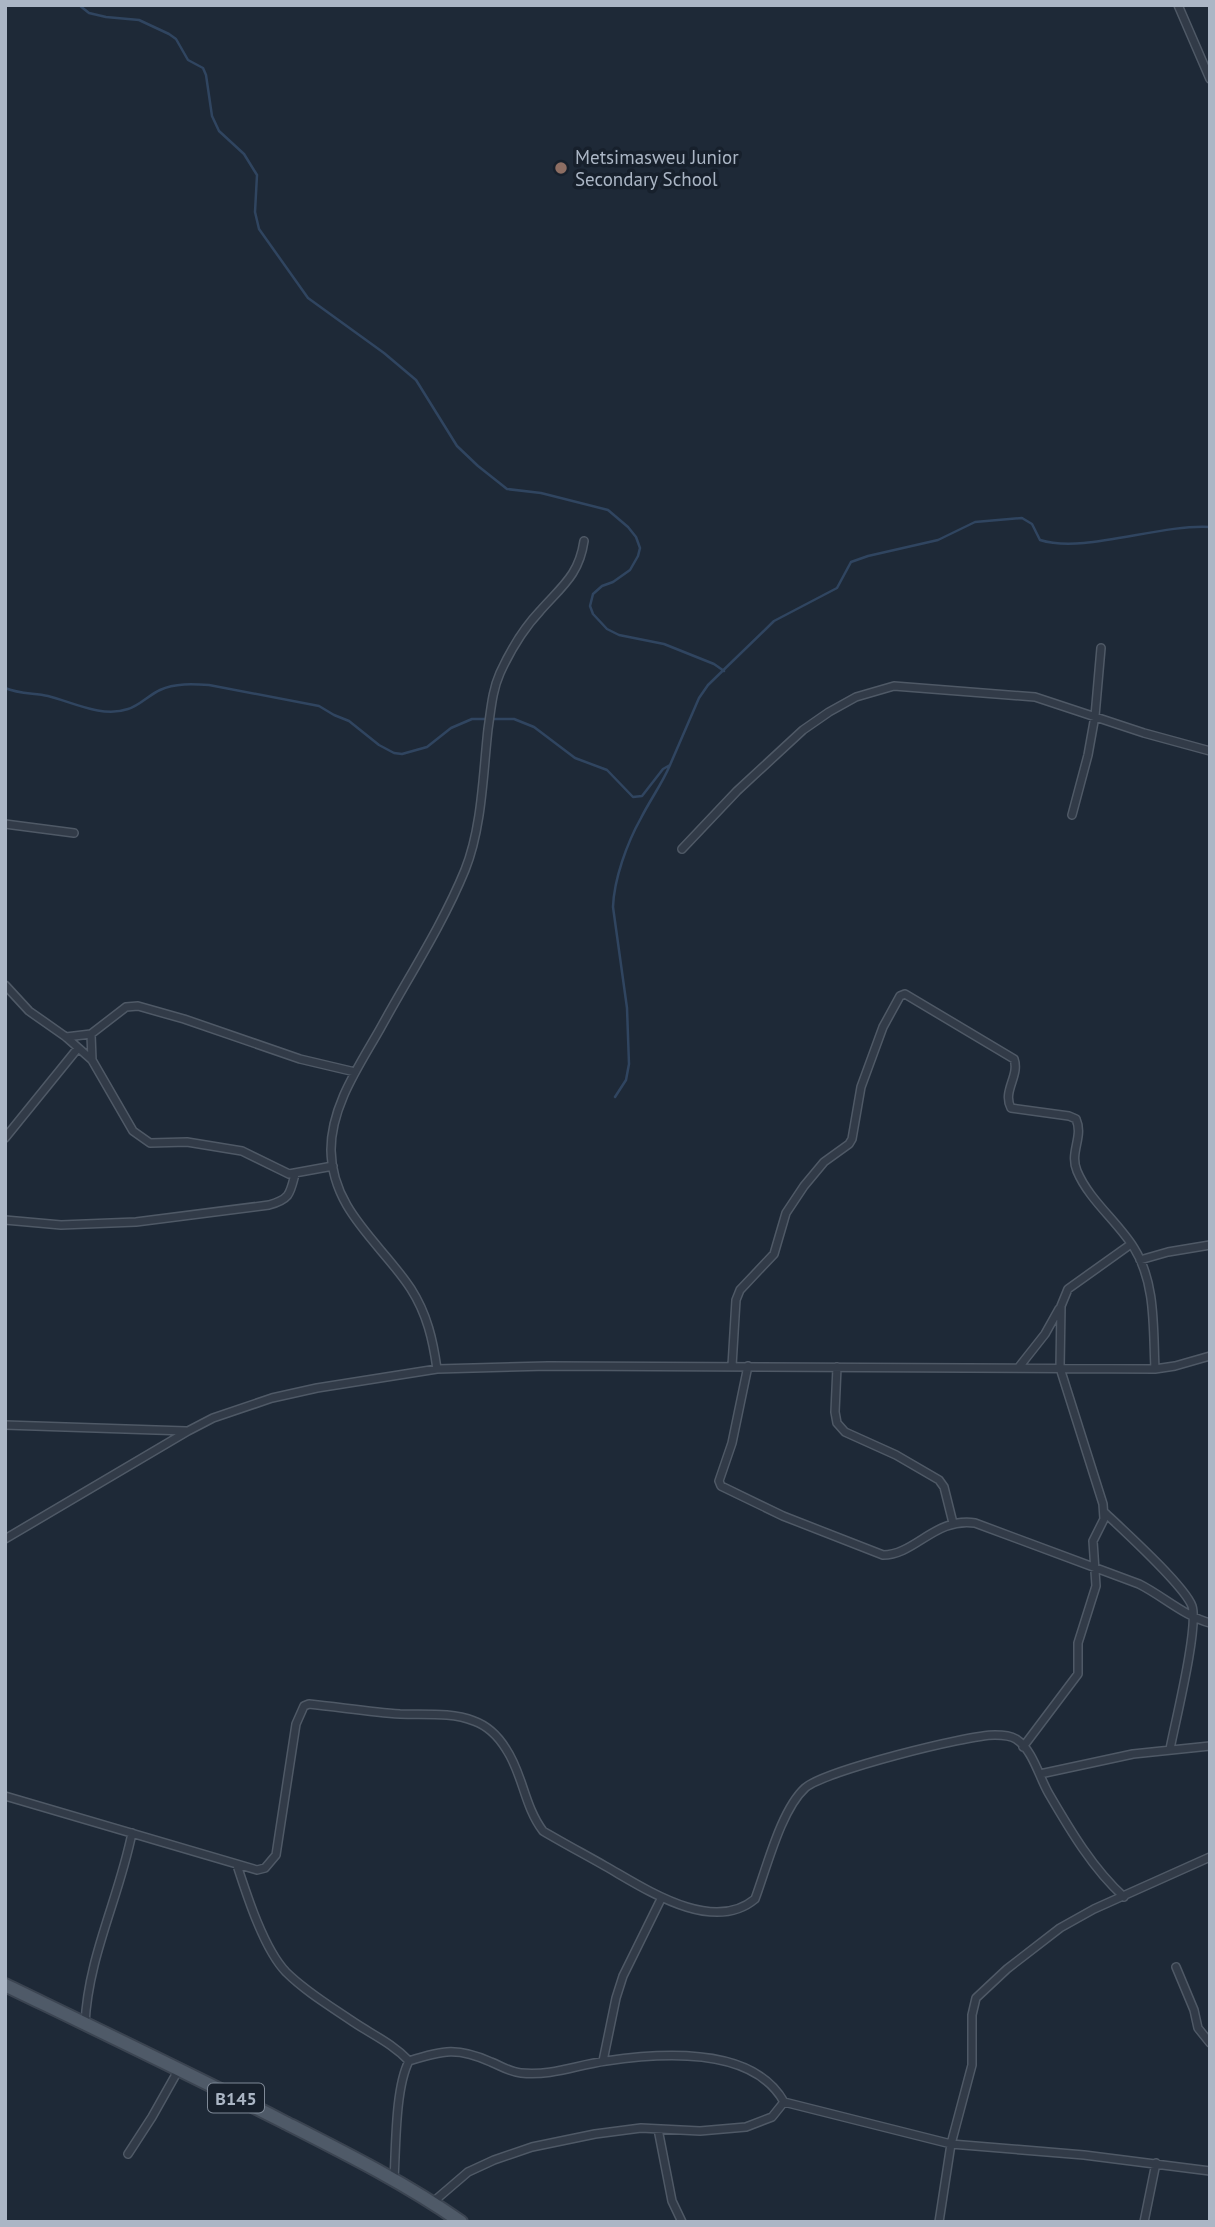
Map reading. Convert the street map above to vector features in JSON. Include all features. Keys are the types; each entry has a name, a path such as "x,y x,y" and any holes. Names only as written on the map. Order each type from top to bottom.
{"main road":[{"name":"B145","path":"5,1985 179,2069 394,2179 461,2222"}],"street":[{"path":"1178,5 1210,79"},
{"path":"437,1369 429,1324 420,1305 408,1284 352,1215 337,1184 333,1166 332,1135 337,1112 355,1072 438,928 465,870 476,830 492,702 498,678 520,637 574,574 582,556 584,541"},
{"path":"1072,815 1095,716 1101,648"},
{"path":"682,849 737,791 803,730 856,696 894,686 1035,697 1210,751"},
{"path":"5,824 74,833"},
{"path":"5,985 29,1011 66,1037 92,1060 133,1131 150,1143 196,1143 242,1151 289,1174 333,1166"},
{"path":"732,1366 736,1300 740,1290 774,1255 786,1213 804,1186 824,1162 852,1139 861,1087 883,1027 900,996 905,994 1014,1059 1017,1067 1008,1095 1011,1108 1076,1119 1080,1133 1074,1156 1078,1173 1131,1244 1149,1284 1155,1369"},
{"path":"66,1037 91,1034 126,1007 138,1006 300,1059 355,1072"},
{"path":"91,1034 92,1060"},
{"path":"5,1138 78,1048"},
{"path":"5,1220 61,1225 136,1222 269,1205 289,1196 295,1174"},
{"path":"1019,1367 1045,1334 1068,1289 1131,1244"},
{"path":"1140,1260 1210,1245"},
{"path":"1023,1747 1078,1674 1077,1643 1096,1586 1093,1541 1104,1519 1060,1368 1061,1306"},
{"path":"5,1539 213,1418 272,1398 437,1369 501,1366 748,1366 1155,1369 1210,1356"},
{"path":"748,1366 732,1443 719,1480 721,1486 783,1516 883,1555 897,1552 953,1523 975,1523 1139,1584 1158,1593 1194,1619 1210,1623"},
{"path":"837,1367 837,1423 845,1432 896,1455 939,1480 944,1487 953,1523"},
{"path":"5,1425 188,1431"},
{"path":"1104,1512 1181,1590 1191,1604 1194,1619 1170,1749"},
{"path":"5,1796 257,1870 265,1868 276,1855 296,1724 304,1706 309,1704 378,1712 450,1716 482,1724 499,1739 508,1751 535,1821 543,1831 661,1899 707,1910 734,1911 755,1899 788,1808 806,1787 826,1776 954,1741 1006,1736 1016,1739 1023,1747 1091,1860 1104,1878 1124,1897"},
{"path":"1040,1774 1120,1756 1210,1746"},
{"path":"85,2024 86,1998 93,1962 132,1833"},
{"path":"939,2222 951,2144 972,2064 972,2015 976,1998 1051,1934 1094,1909 1210,1857"},
{"path":"237,1865 257,1921 286,1972 325,2002 393,2046 409,2061"},
{"path":"603,2061 616,1998 632,1956 661,1899"},
{"path":"1176,1967 1194,2010 1198,2028 1210,2043"},
{"path":"394,2179 405,2068 409,2061 458,2050 520,2073 567,2071 603,2061 653,2056 702,2056 727,2062 765,2079 774,2085 784,2102 951,2144 1210,2171"},
{"path":"128,2154 179,2069"},
{"path":"433,2202 468,2172 532,2147 641,2128 700,2131 747,2127 772,2118 784,2102"},
{"path":"659,2129 672,2201 682,2222"},
{"path":"1144,2222 1156,2164"}],"waterway":[{"path":"79,5 89,13 139,20 169,34 176,39 188,60 203,68 212,116 219,131 244,154 257,175 255,212 259,229 308,298 384,353 416,380 457,446 478,466 507,489 541,493 608,510 628,527 640,548 638,556 630,570 593,594 590,606 593,614 607,629 619,635 664,644 714,664 724,671"},
{"path":"5,688 108,712 132,708 156,692 172,686 209,685 319,706 349,721 379,745 402,754 427,747 451,728 472,719 514,719 534,727 575,758 607,770 633,797 642,796 663,769 670,765 699,698 708,685 774,621 837,588 851,562 938,540 975,522 1022,518 1032,524 1040,540 1058,543 1099,541 1190,527 1210,527"},
{"path":"615,1097 626,1080 629,1064 627,1008 613,907 614,896 622,861 631,839 670,765"}],"place":[{"name":"Metsimasweu Junior Secondary School","path":"561,168"}]}
